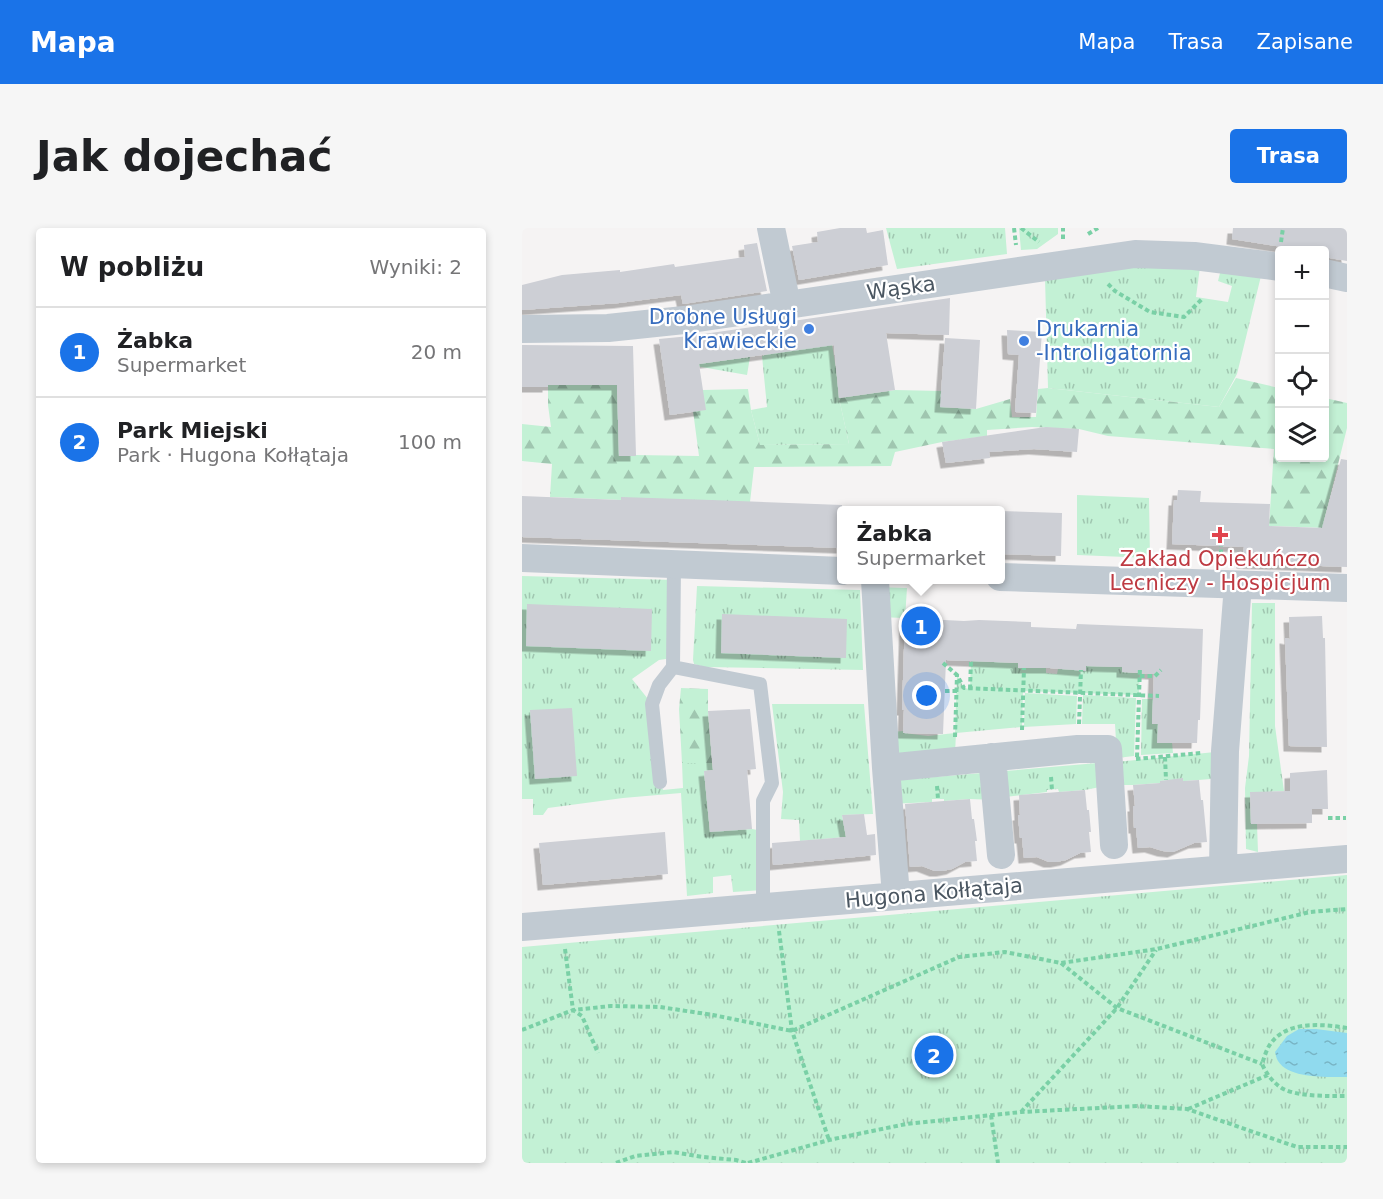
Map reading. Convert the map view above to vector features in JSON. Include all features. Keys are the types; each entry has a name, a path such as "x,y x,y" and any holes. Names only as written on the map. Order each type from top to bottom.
{"street":[{"path":"771,228 787,305"},
{"name":"Wąska","path":"522,329 608,328 684,320 1135,254 1190,256 1275,266"},
{"path":"1329,274 1347,278"},
{"path":"522,558 837,571"},
{"path":"1005,577 1347,588"},
{"path":"875,584 896,896"},
{"path":"1223,869 1225,751 1238,585"},
{"path":"886,768 1078,749 1108,749 1114,845"},
{"path":"992,758 1001,855"},
{"name":"Hugona Kołłątaja","path":"522,927 1347,859"}],"lane":[{"path":"660,782 652,704 659,685 673,668 674,565"},
{"path":"673,668 760,684 772,783 763,801 763,907"}],"path":[{"path":"1014,228 1016,250"},
{"path":"1021,228 1043,245"},
{"path":"1088,260 1094,270 1115,291 1150,312 1184,317 1203,298"},
{"path":"1221,546 1221,554"},
{"path":"970,661 970,689"},
{"path":"943,663 957,675 964,688 970,689 1159,696"},
{"path":"1022,730 1024,668"},
{"path":"1079,727 1081,670"},
{"path":"1140,676 1155,676 1161,670"},
{"path":"955,761 957,675"},
{"path":"945,691 957,691"},
{"path":"1136,759 1225,751"},
{"path":"1165,757 1166,780"},
{"path":"1328,818 1346,818"},
{"path":"522,1030 573,1010 610,1006 660,1007 792,1031 959,957 1005,952 1061,963 1157,949 1310,912 1347,909"},
{"path":"779,930 792,1031 829,1140"},
{"path":"565,948 573,1010 582,1016 598,1053"},
{"path":"1021,1112 1118,1008 1157,949"},
{"path":"1061,963 1118,1008 1262,1064 1268,1075 1281,1088 1306,1095 1347,1096"},
{"path":"1262,1064 1269,1045 1280,1035 1296,1027 1326,1025 1347,1028"},
{"path":"1187,1109 1268,1075"},
{"path":"616,1163 635,1156 673,1152 747,1163 829,1140 906,1124 1021,1112 1137,1106 1187,1109 1296,1147 1347,1147"},
{"path":"991,1115 998,1163"}],"green space":[{"path":"886,228 1005,228 1007,254 897,269"},
{"path":"1019,228 1058,228 1058,234 1037,249 1021,250"},
{"path":"1136,264 1200,267 1196,297 1228,302 1232,286 1218,281 1221,269 1261,276 1237,374 1219,407 1048,388 1045,278"},
{"path":"832,344 839,398 849,444 760,445 751,410 767,407 762,356"},
{"path":"750,357 747,375 690,365"},
{"path":"1236,378 1275,387 1275,462 1329,462 1329,399 1347,403 1347,428 1324,521 1325,528 1269,526 1274,449 1108,436 1079,429 1032,427 987,430 987,436 895,452 891,466 754,467 750,502 550,497 552,464 522,461 522,424 551,427 548,385 617,382 619,456 699,456 693,411 703,390 748,389 760,445 849,444 839,398 895,390 942,391 941,407 976,409 1010,399 1012,417 1036,417 1038,389 1048,388 1219,407"},
{"path":"1077,495 1149,498 1150,558 1077,555"},
{"path":"522,576 675,580 673,658 659,660 632,679 652,704 660,782 663,790 683,788 682,763 712,763 713,770 704,771 710,831 752,829 763,831 763,890 733,892 731,875 713,877 713,893 687,896 681,793 548,808 543,815 533,815 533,799 522,799"},
{"path":"697,586 860,590 863,670 705,667 694,664"},
{"path":"875,587 907,588 905,618 877,617"},
{"path":"1252,603 1275,603 1275,726 1284,791 1250,793 1251,824 1257,824 1258,852 1246,849 1245,788 1249,756"},
{"path":"971,661 1018,663 1018,668 1046,668 1046,673 1057,674 1058,669 1086,670 1086,666 1122,667 1122,672 1137,673 1140,667 1139,695 1023,691 1022,727 956,733 955,754 902,757 891,752 891,732 904,731 904,733 928,736 955,733 957,675 964,688 970,689"},
{"path":"681,688 708,689 712,763 682,763 679,709"},
{"path":"1025,693 1077,696 1076,724 1024,727"},
{"path":"1083,695 1136,698 1134,756 1117,758 1115,724 1082,724"},
{"path":"1142,699 1153,699 1152,724 1158,724 1172,743 1173,753 1141,755"},
{"path":"772,704 864,704 873,814 842,815 846,837 800,841 799,820 781,819 783,792"},
{"path":"1225,751 1224,778 1118,785 1116,762"},
{"path":"1109,762 1110,785 1085,790 1059,792 1058,789 1047,790 1047,792 1005,797 1005,771"},
{"path":"994,772 996,800 944,801 944,799 932,799 932,802 889,804 887,781"},
{"path":"1347,875 1347,1163 522,1163 522,947"}],"water":[{"path":"1299,1029 1347,1033 1347,1077 1310,1076 1283,1067 1277,1060 1275,1052 1287,1036"}],"building":[{"path":"840,228 866,228 867,233 883,230 888,265 799,280 792,246 818,242 817,232"},
{"path":"1233,228 1347,228 1347,261 1329,258 1329,246 1276,246 1232,239"},
{"path":"757,243 767,291 683,304 681,295 619,303 522,310 522,285 562,275 620,270 620,272 674,264 675,267 745,257 744,245"},
{"path":"950,298 949,335 886,333 895,390 839,398 834,345 699,364 706,410 670,415 659,339"},
{"path":"1007,330 1042,332 1036,413 1015,412 1019,355 1008,354"},
{"path":"945,338 980,340 976,409 940,407"},
{"path":"522,345 633,346 636,456 619,456 617,385 522,387"},
{"path":"1046,427 1079,429 1077,452 1034,449 989,452 990,458 946,463 942,442"},
{"path":"1341,459 1347,460 1347,567 1242,563 1244,547 1172,544 1174,500 1177,500 1178,490 1201,491 1200,502 1270,504 1269,526 1322,528"},
{"path":"522,496 842,505 837,506 837,548 522,537"},
{"path":"1005,511 1062,513 1061,556 1005,554"},
{"path":"527,604 652,609 651,651 526,646"},
{"path":"722,614 847,619 846,658 721,653"},
{"path":"1322,616 1323,638 1325,638 1327,747 1289,746 1285,638 1290,639 1289,617"},
{"path":"905,618 1031,622 1031,627 1076,629 1077,624 1203,629 1197,743 1157,743 1158,724 1152,724 1154,674 1122,672 1122,667 1086,666 1086,671 1018,668 1018,663 946,660 943,734 903,733"},
{"path":"572,708 577,776 535,779 530,710"},
{"path":"750,709 756,769 747,770 752,829 710,832 704,771 713,770 708,711"},
{"path":"1327,770 1328,809 1312,809 1312,823 1251,824 1250,792 1290,791 1290,773"},
{"path":"1183,778 1183,781 1199,780 1207,842 1194,843 1173,852 1150,847 1138,848 1136,828 1134,828 1133,785"},
{"path":"1085,790 1087,810 1089,810 1091,852 1080,853 1056,862 1037,857 1024,858 1018,815 1020,815 1019,795"},
{"path":"970,799 977,841 975,841 977,861 965,862 942,871 922,866 910,867 905,804"},
{"path":"864,814 867,835 875,834 876,855 773,865 772,843 846,837 842,815"},
{"path":"665,832 668,874 543,885 539,843"}],"place":[{"name":"Drobne Usługi Krawieckie","path":"809,329"},
{"name":"Drukarnia -Introligatornia","path":"1024,341"},
{"name":"Zakład Opiekuńczo Lecniczy - Hospicjum","path":"1220,535"},
{"name":"Żabka","path":"921,626"},
{"name":"Park Miejski","path":"934,1055"}]}
